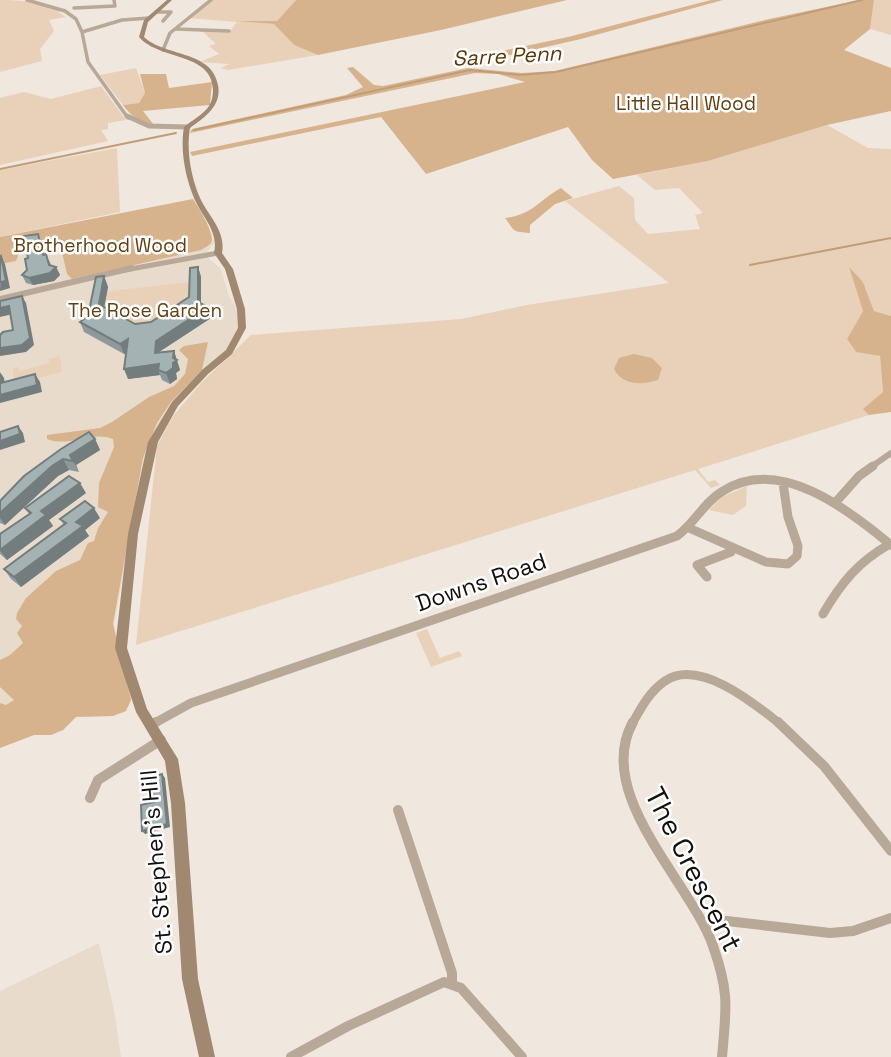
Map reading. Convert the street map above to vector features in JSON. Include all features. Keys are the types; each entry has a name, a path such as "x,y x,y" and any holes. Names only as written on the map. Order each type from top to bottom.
{"street":[{"path":"27,0 68,12 76,19 82,32 88,62 129,118 149,126 187,128 215,101 215,76 210,70 187,57 142,40 148,19 170,0"},
{"path":"68,12 78,0"},
{"path":"74,8 116,8 114,0"},
{"path":"163,50 167,37 211,0"},
{"path":"156,12 171,12 163,21"},
{"path":"82,32 134,19 148,19"},
{"path":"202,29 206,24"},
{"path":"175,29 229,31"},
{"name":"St. Stephen's Hill","path":"187,128 186,151 197,198 219,240 218,253 229,269 241,309 241,334 229,352 190,387 162,424 148,458 133,534 121,648 137,699 171,759 176,783 185,940 190,979 207,1057"},
{"path":"0,299 145,265 218,253"},
{"path":"835,503 859,476 891,453"},
{"name":"Downs Road","path":"151,725 191,703 674,537 689,528 703,506 726,488 757,480 783,483 835,503 890,545"},
{"path":"689,528 773,564 788,564 797,556 798,546 788,517 783,483"},
{"path":"823,610 853,568 890,545"},
{"path":"707,577 697,565 731,552 732,547"},
{"name":"The Crescent","path":"722,1057 726,989 711,939 636,810 622,765 623,740 634,716 651,693 673,676 691,674 716,682 754,703 788,728 811,750 891,851"},
{"path":"90,798 98,780 161,740"},
{"path":"398,810 452,973 452,982"},
{"path":"703,923 718,920 830,933 853,931 891,918"},
{"path":"291,1057 348,1026 444,982 452,982 461,988 522,1057"}],"shaded area":[{"path":"193,199 214,243 205,255 221,269 229,296 239,312 239,327 231,345 172,402 148,442 114,624 132,697 126,711 113,716 76,717 63,730 51,735 34,735 0,748 0,237"},
{"path":"99,943 121,1057 0,1057 0,991"}],"green space":[{"path":"0,0 38,4 61,11 58,12 66,17 49,20 54,31 40,49 42,61 0,72"},
{"path":"212,0 296,0 277,21 252,21 274,24 294,45 318,55 228,70 221,68 229,64 200,62 219,54 209,46 216,44 201,30 230,31 237,22 187,18"},
{"path":"296,0 567,0 441,30 318,55 294,45 274,24 238,21 277,21"},
{"path":"711,0 723,0 581,39 492,59 483,55 568,37"},
{"name":"Little Hall Wood","path":"860,0 874,0 870,29 844,50 891,68 891,111 827,125 708,161 613,179 592,160 568,127 426,174 381,117 192,156 190,152 525,82 498,74 475,73 190,133 192,129 346,95 363,87 347,68 353,67 374,85 383,86 468,68 522,73 555,71 769,19"},
{"path":"874,0 891,0 891,35 870,29"},
{"path":"136,68 145,93 139,103 123,105 100,75"},
{"path":"140,74 166,74 169,88 212,82 210,105 143,111 154,125 140,121 123,105 139,103 145,93"},
{"path":"101,86 126,120 108,123 108,129 101,130 108,141 0,165 0,98 24,92 51,99"},
{"path":"827,125 868,148 891,149 891,316 874,311 863,282 850,269 863,311 847,339 856,352 880,356 883,392 869,415 698,469 708,482 715,480 720,485 711,488 695,470 136,645 157,446 173,416 201,383 251,335 461,319 527,305 669,283 565,201 619,186 634,198 635,220 648,234 700,229 695,215 703,213 679,188 655,190 637,175 708,161"},
{"path":"117,148 120,212 0,237 0,170"},
{"path":"561,188 573,198 555,204 530,225 530,233 514,230 505,218 530,210"},
{"name":"Brotherhood Wood","path":"193,199 206,221 212,239 210,244 201,250 72,279 67,274 61,248 52,242 39,240 24,243 25,250 19,254 16,261 0,264 0,237"},
{"path":"849,267 863,282 874,311 891,316 891,412 869,415 863,409 883,392 880,356 856,352 847,339 863,311"},
{"name":"The Rose Garden","path":"190,282 192,305 157,334 103,310 107,292 110,291"},
{"path":"208,342 202,370 171,402 157,423 143,458 113,624 131,700 126,711 113,716 76,717 63,730 51,735 34,735 0,748 0,703 6,705 14,700 0,687 0,660 23,643 17,633 22,626 16,619 17,613 26,598 56,571 80,560 88,543 94,541 108,512 98,507 99,483 114,447 113,439 97,436 63,442 47,439 47,435 100,428 112,422 149,397 174,386 185,374 188,359 179,350 184,346"},
{"path":"634,354 652,358 662,368 658,380 633,383 618,375 614,369 619,358"},
{"path":"60,356 62,372 14,384 13,368 18,367 20,371 49,363 49,359"},
{"path":"747,486 746,506 733,515 709,510 722,497"},
{"path":"427,629 440,658 459,651 462,656 431,667 416,633"}],"building":[{"path":"38,234 43,255 46,254 49,265 56,267 50,273 29,278 22,275 27,270 25,259 28,258 24,236"},
{"path":"0,257 6,281 0,282"},
{"path":"198,267 198,302 208,307 156,341 155,353 174,351 173,358 177,360 173,363 173,368 166,373 158,370 159,364 124,369 128,339 120,344 80,322 88,316 96,277 104,276 99,304 135,324 151,322 189,297 190,268"},
{"path":"22,296 30,338 22,345 0,348 0,335 13,330 9,306 0,308 0,301"},
{"path":"0,374 1,383 35,374 37,385 0,395"},
{"path":"18,426 20,434 0,441 0,432"},
{"path":"89,432 95,439 70,455 73,461 63,459 52,466 0,513 0,501 24,476"},
{"path":"69,476 80,483 41,511 46,515 0,550 0,534 31,513 25,508"},
{"path":"85,501 94,508 76,522 83,526 14,577 4,569 66,523 60,519"},
{"path":"162,774 167,824 142,831 141,805 154,802 152,777"}],"waterway":[{"name":"Sarre Penn","path":"194,130 470,70 520,75 556,72 862,0"},
{"name":"Sarre Penn","path":"0,169 176,133"},
{"path":"750,265 891,238"}]}
